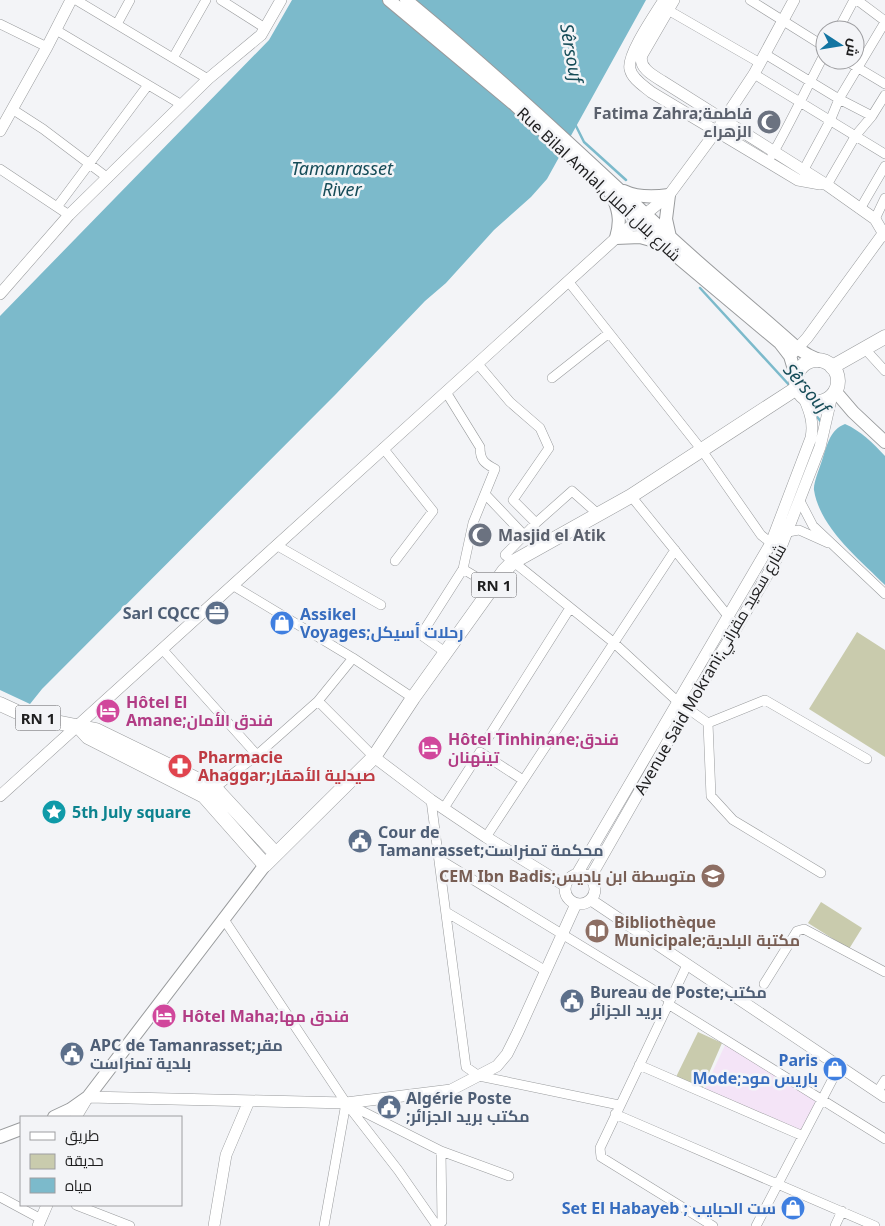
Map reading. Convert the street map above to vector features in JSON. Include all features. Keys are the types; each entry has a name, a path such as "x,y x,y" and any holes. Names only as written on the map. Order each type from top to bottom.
{"main road":[{"name":"Rue Bilal Amlal,شارع بلال أملال","path":"389,0 615,191"},
{"name":"Rue Bilal Amlal,شارع بلال أملال","path":"406,0 454,39 666,240 780,343 794,352 808,355 827,364"},
{"path":"615,191 651,197 670,196 666,219 666,240 640,237 616,238 619,214 615,191"},
{"path":"827,364 837,379 833,393 828,399 817,402 799,387 803,366 808,362 827,364 864,349 885,337"},
{"name":"Rue Bilal Amlal,شارع بلال أملال","path":"794,352 799,387"},
{"name":"RN 1","path":"209,792 265,864 374,757 445,652 504,571 513,562 631,496 799,387"},
{"path":"833,393 885,442"},
{"name":"RN 1","path":"0,704 26,716 78,727 88,738 209,792 276,854"},
{"path":"56,1116 71,1109 88,1097 265,864"},
{"path":"0,1137 20,1129"}],"street":[{"path":"0,131 71,0"},
{"path":"76,0 208,79"},
{"path":"117,24 130,0"},
{"path":"173,58 206,0"},
{"path":"221,0 265,28"},
{"path":"0,293 70,215 208,79 261,35 281,0"},
{"path":"750,0 815,41"},
{"path":"0,796 616,238 670,196 754,74 794,0"},
{"path":"844,20 855,0 885,21 865,55"},
{"path":"669,3 762,58 872,116"},
{"path":"669,3 642,55 643,66 655,77 724,120 798,180 826,185"},
{"path":"669,3 631,55 629,68 634,77 646,87 717,130 770,157 803,171 826,185 874,219 884,233 807,338 794,352"},
{"path":"0,24 47,47"},
{"path":"56,30 182,105"},
{"path":"634,77 643,66"},
{"path":"770,157 801,102 816,70"},
{"path":"803,171 856,70"},
{"path":"860,70 885,84"},
{"path":"754,74 885,154"},
{"path":"646,87 652,83 655,77"},
{"path":"57,207 148,84"},
{"path":"826,185 856,135 872,116 885,95"},
{"path":"12,109 43,128 108,178"},
{"path":"860,209 885,166"},
{"path":"0,169 70,215"},
{"path":"874,219 885,198"},
{"path":"568,281 701,449 761,535 771,544"},
{"path":"552,378 609,333"},
{"path":"864,349 885,371"},
{"path":"477,364 510,402 540,428 550,448 513,500 536,523"},
{"name":"Avenue Said Mokrani;شارع سعيد مقراني","path":"590,878 728,616 771,544 811,438 813,427 812,419 799,387"},
{"path":"445,652 421,635 463,569 473,522 495,469 484,463 480,455 480,447 446,392"},
{"name":"Avenue Said Mokrani;شارع سعيد مقراني","path":"578,874 682,705 737,627 776,560 800,502 821,442 833,393"},
{"path":"383,448 433,511 395,561"},
{"path":"598,514 572,491 536,523 505,556 613,642 682,705 708,723"},
{"path":"485,494 524,535"},
{"path":"631,496 737,627"},
{"path":"800,502 813,526 885,594"},
{"path":"788,532 799,530 837,548"},
{"path":"276,545 381,605"},
{"path":"486,837 675,550"},
{"path":"463,569 492,587"},
{"path":"232,585 353,658 413,698"},
{"path":"488,738 570,608"},
{"path":"163,650 257,755"},
{"path":"209,792 257,755 318,701 353,658"},
{"path":"708,723 765,700 867,760"},
{"path":"318,701 374,757 431,800 486,837 564,885 568,899 576,904 584,904 591,900 595,891 595,886 590,878 578,874 570,878 564,885"},
{"path":"708,723 711,796 733,820 821,873"},
{"path":"444,808 480,752 523,780"},
{"path":"431,800 466,1067 479,1076 619,1105"},
{"path":"439,859 563,933 885,1139"},
{"path":"591,900 882,1094 885,1080"},
{"path":"77,1116 88,1097 346,1103 452,1090 496,1066 507,1054 576,904"},
{"path":"446,912 546,971"},
{"path":"223,918 346,1103 398,1170 437,1225 442,1222 441,1151"},
{"path":"764,984 797,931 804,929 885,972"},
{"path":"687,965 600,1148 601,1157 713,1226"},
{"path":"639,1065 803,1136"},
{"path":"756,1226 840,1065"},
{"path":"214,1226 226,1155 249,1101"},
{"path":"346,1103 441,1151 510,1176"},
{"path":"324,1226 346,1103"},
{"path":"615,1114 875,1226"},
{"path":"0,1197 40,1223 47,1206"},
{"path":"79,1206 130,1226"},
{"path":"835,1226 842,1211"}],"shaded area":[{"path":"726,1043 819,1101 802,1132 704,1090"}],"green space":[{"path":"857,632 885,650 885,757 809,709"},
{"path":"821,902 862,928 849,949 808,923"},
{"path":"698,1032 722,1043 702,1089 676,1077"}],"water":[{"name":"Tamanrasset River","path":"292,0 646,0 547,179 531,197 494,230 446,283 425,301 336,394 42,689 30,704 0,690 0,316 269,40"},
{"path":"845,424 876,446 885,456 885,585 853,554 832,530 818,504 814,490 830,437"}],"waterway":[{"name":"Sêrsouf","path":"575,124 584,142 626,180"},
{"name":"Sêrsouf","path":"700,288 791,387"},
{"name":"Sêrsouf","path":"814,413 822,423"}],"place":[{"name":"Fatima Zahra;فاطمة الزهراء","path":"769,122"},
{"name":"Masjid el Atik","path":"480,535"},
{"name":"Sarl CQCC","path":"217,613"},
{"name":"Assikel Voyages;رحلات أسيكل","path":"282,623"},
{"name":"Hôtel El Amane;فندق الأمان","path":"108,711"},
{"name":"Hôtel Tinhinane;فندق تينهنان","path":"430,748"},
{"name":"Pharmacie Ahaggar;صيدلية الأهقار","path":"180,766"},
{"name":"5th July square","path":"54,812"},
{"name":"Cour de Tamanrasset;محكمة تمنراست","path":"360,841"},
{"name":"CEM Ibn Badis;متوسطة ابن باديس","path":"713,876"},
{"name":"Bibliothèque Municipale;مكتبة البلدية","path":"597,931"},
{"name":"Bureau de Poste;مكتب بريد الجزائر","path":"572,1001"},
{"name":"Hôtel Maha;فندق مها","path":"164,1016"},
{"name":"APC de Tamanrasset;مقر بلدية تمنراست","path":"72,1054"},
{"name":"Paris Mode;باريس مود","path":"835,1069"},
{"name":"Algérie Poste ;مكتب بريد الجزائر","path":"389,1107"},
{"name":"Set El Habayeb ; ست الحبايب","path":"793,1208"}]}
